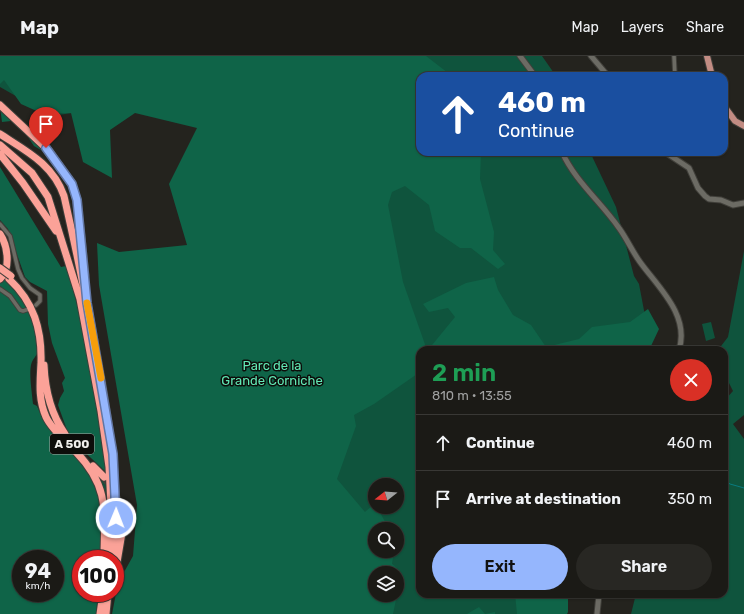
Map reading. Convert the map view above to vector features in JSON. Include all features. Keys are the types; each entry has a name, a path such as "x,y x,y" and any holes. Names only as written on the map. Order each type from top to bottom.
{"highway":[{"path":"0,105 52,154 74,188 77,200 87,303"},
{"path":"0,134 42,161 60,186 66,205 87,303 106,410 115,476 117,512 114,550"},
{"path":"0,145 28,170 48,197 81,304 105,439 111,498 108,550"},
{"path":"0,154 23,183 61,237"},
{"path":"0,234 3,240 7,266 5,273 0,279"},
{"name":"A 500","path":"0,268 28,296 40,320 44,344 46,384 57,420 73,444 104,477"},
{"name":"A 500","path":"0,272 10,277 26,298 38,324 41,343 39,390 46,417 89,466 100,486 104,507 104,550"},
{"path":"119,550 123,527 122,508"},
{"path":"103,602 104,613"},
{"path":"104,613 107,602"}],"main road":[{"path":"520,56 532,72"},
{"path":"591,56 605,72"},
{"path":"708,56 711,72"},
{"path":"728,112 734,121 744,126"},
{"path":"564,156 575,174 620,228 633,253 674,308 681,327 679,346"},
{"path":"672,156 687,166 705,196 709,199 721,200 733,205 744,203"},
{"path":"597,614 599,598"}],"street":[{"path":"674,56 675,72"},
{"path":"0,224 10,236 18,269 22,278 30,288 40,295 41,300 36,305"},
{"path":"0,289 10,296 20,310 23,311 29,308"}],"green space":[{"name":"Parc de la Grande Corniche","path":"0,56 542,56 553,72 416,72 416,156 592,156 616,207 634,276 639,284 650,342 633,346 416,346 416,598 555,598 557,614 125,614 191,249 202,123 129,105 51,116 0,87"},
{"name":"Parc de la Grande Corniche","path":"0,56 426,56 447,72 416,72 416,156 481,156 480,179 494,232 493,250 505,264 498,269 471,248 460,248 435,231 429,205 405,186 392,192 388,205 403,282 426,346 416,346 416,375 374,404 354,415 356,426 337,479 365,512 368,509 368,514 381,514 385,522 368,522 368,558 393,558 392,564 395,566 368,566 368,602 396,602 393,614 112,614 114,602 124,602 124,572 133,556 137,505 99,285 97,243 119,252 187,245 169,184 197,128 135,113 110,130 112,178 83,162 71,113 41,113 21,104 4,80 0,84"},
{"path":"0,107 48,154 34,146 28,137 11,121 2,122"},
{"path":"0,167 61,267 66,266 86,343 107,473 75,443 67,430 58,405 64,391 62,383 65,378 52,343 48,324 47,291 30,282 25,277 8,229 0,220"},
{"path":"744,251 744,415 733,424 744,439 744,614 631,614 635,598 728,598 728,397 733,391 728,381 728,346 721,346 728,337"},
{"path":"494,277 498,290 513,315 531,325 545,346 431,346 455,317 448,308 429,312 423,304 466,283"},
{"path":"4,279 18,293 30,311 37,330 38,351 30,369 33,404 37,406 43,420 90,471 101,501 101,550 72,550 72,602 97,602 96,614 0,614 0,282"},
{"path":"648,309 659,329 651,346 550,346 579,339 592,327 630,322"},
{"path":"711,322 715,338 706,341 702,324"},
{"path":"92,467 105,481 107,479 108,521"},
{"path":"515,598 568,598 567,614 517,614"},
{"path":"479,607 485,614 467,614"}],"waterway":[{"path":"728,483 744,488"}],"tunnel":[{"path":"104,477 122,508"}],"slow traffic":[{"path":"87,303 101,378"}],"route":[{"path":"46,148 56,159 72,184 77,200 87,303 113,454 117,505 116,518"}]}
